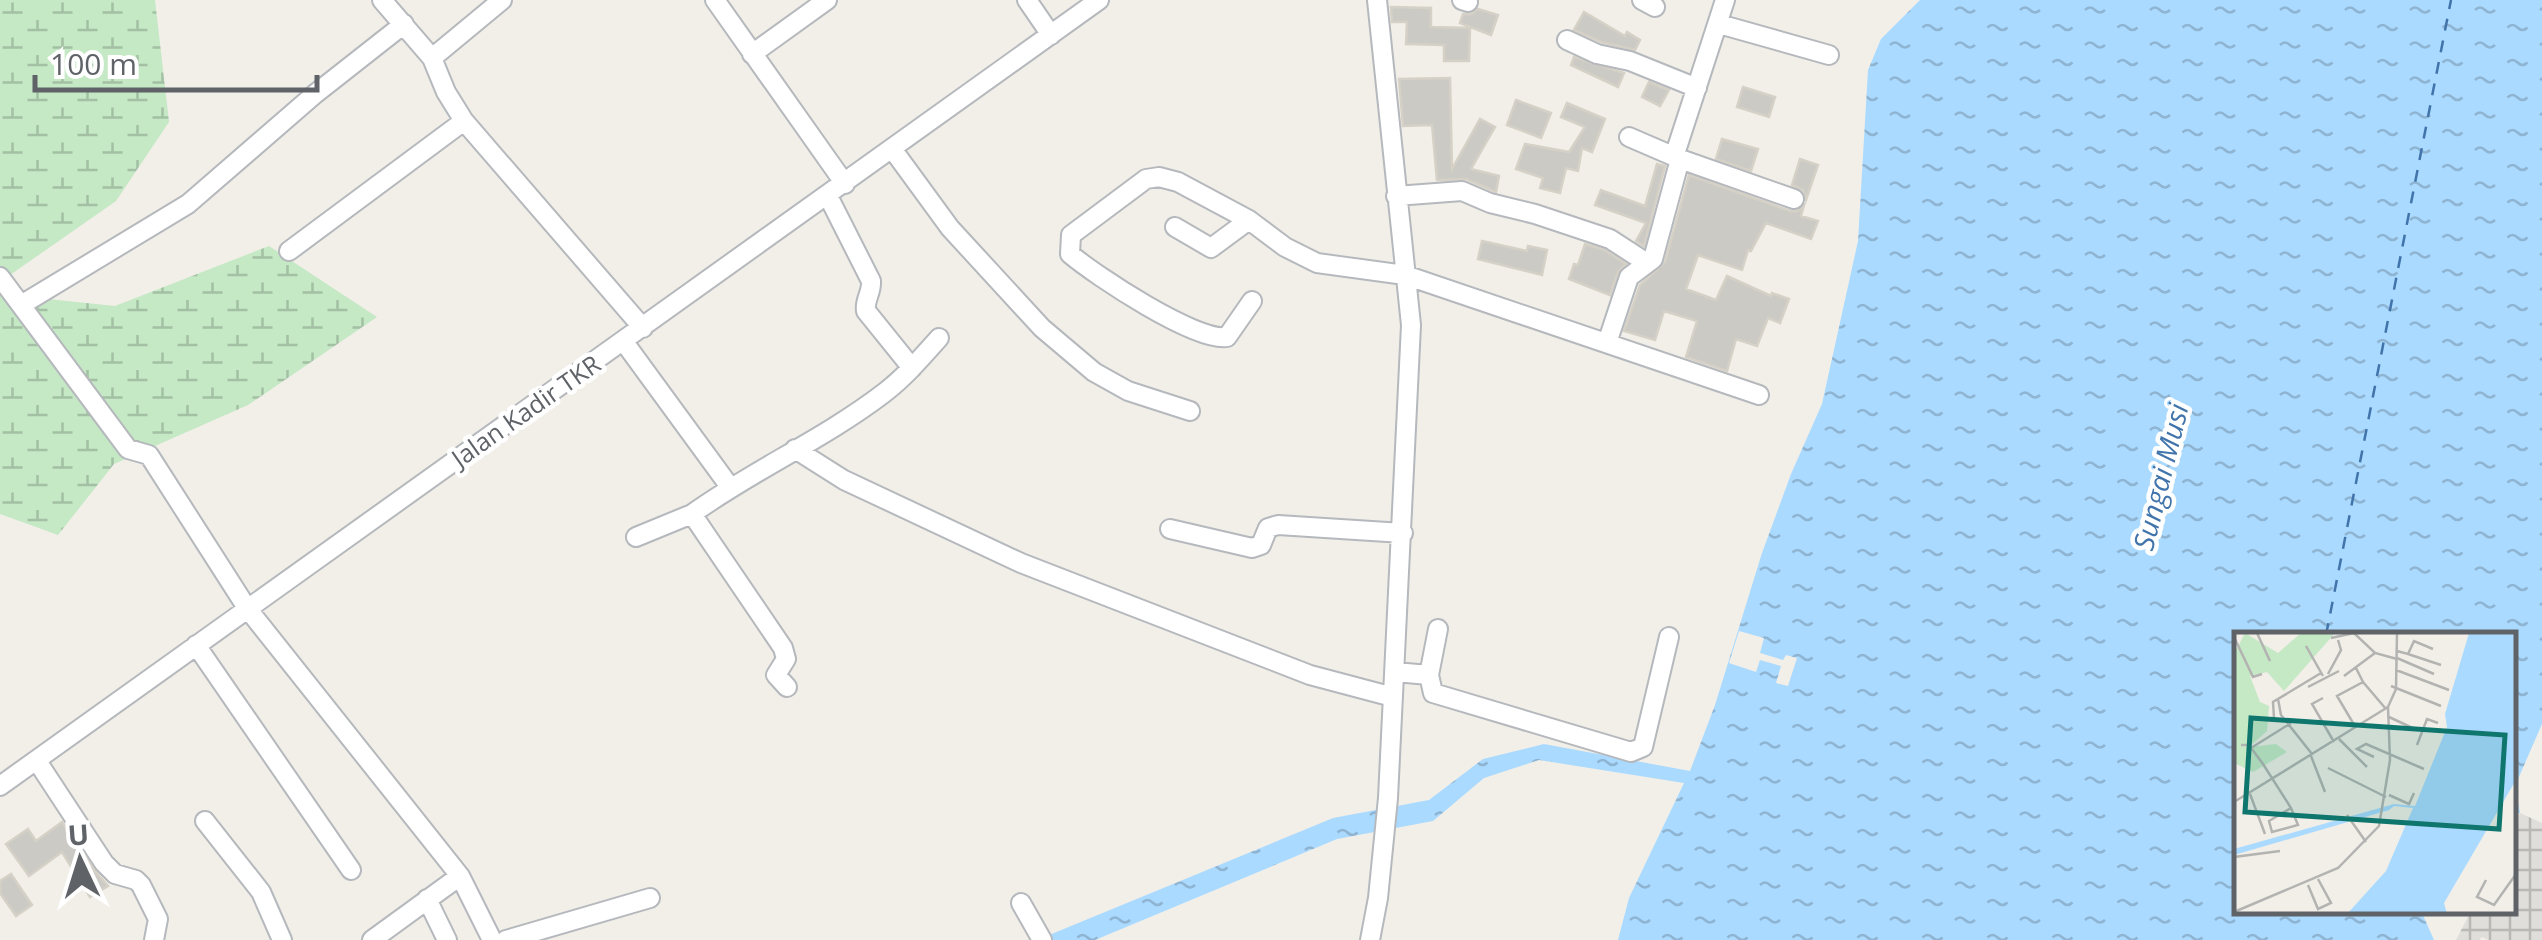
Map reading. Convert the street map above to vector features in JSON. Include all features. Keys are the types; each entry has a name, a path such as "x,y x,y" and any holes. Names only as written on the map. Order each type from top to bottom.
{"street":[{"path":"382,0 432,58 464,121 643,328"},
{"path":"432,58 502,0"},
{"path":"715,0 845,184"},
{"path":"752,54 827,0"},
{"path":"1026,0 1050,34"},
{"name":"Jalan Kadir TKR","path":"0,786 1099,0"},
{"path":"1370,940 1388,798 1411,326 1378,0"},
{"path":"1607,343 1629,278 1653,259 1677,158 1725,0"},
{"path":"22,306 188,204 404,24"},
{"path":"1719,24 1829,55"},
{"path":"1567,40 1697,88"},
{"path":"289,251 464,121"},
{"path":"1629,138 1794,199"},
{"path":"894,150 950,228 1042,328 1094,372 1128,391 1190,410"},
{"path":"1252,301 1227,337 1215,337 1157,312 1083,265 1070,254 1068,244 1072,235 1146,179 1160,178 1178,182 1250,220 1285,247 1318,263 1405,275 1760,395"},
{"path":"1396,196 1462,191 1490,204 1536,214 1610,240 1648,263"},
{"path":"828,196 871,282 872,289 864,303 866,312 912,368"},
{"path":"1175,227 1210,248 1250,220"},
{"path":"0,278 128,448 149,455 247,608 460,876 492,940"},
{"path":"636,538 692,514 883,394 938,338"},
{"path":"624,342 730,487"},
{"path":"795,449 844,480 1021,563 1310,675 1393,697"},
{"path":"692,514 783,648 786,659 776,675 787,687"},
{"path":"1170,528 1252,548 1261,544 1268,528 1278,525 1402,533"},
{"path":"1438,630 1429,675 1432,693 1631,752 1643,748 1669,637"},
{"path":"196,645 351,870"},
{"path":"1395,672 1429,675"},
{"path":"37,761 104,863 115,874 141,885 158,919 154,940"},
{"path":"206,820 261,892 282,940"},
{"path":"372,940 460,876"},
{"path":"506,940 650,898"},
{"path":"427,899 447,940"},
{"path":"1022,904 1040,936"}],"shaded area":[{"path":"2520,813 2542,823 2542,940 2456,940 2469,915 2517,915"}],"green space":[{"path":"0,0 155,0 169,122 116,201 0,282"},
{"path":"269,246 377,317 248,405 114,464 58,535 0,514 0,294 115,306"}],"water":[{"name":"Sungai Musi","path":"1920,0 2542,0 2542,724 2517,781 2517,632 2234,632 2234,915 2423,915 2434,940 1618,940 1629,898 1684,783 1539,760 1484,778 1433,821 1337,839 1095,940 1037,940 1333,818 1429,800 1483,759 1544,744 1690,771 1715,705 1762,553 1822,404 1858,241 1868,70 1881,39"}],"pier":[{"path":"1739,631 1764,638 1760,653 1783,660 1786,655 1797,658 1788,686 1776,683 1781,666 1760,660 1756,672 1729,663"}],"building":[{"path":"1391,7 1431,8 1431,27 1470,28 1469,61 1444,61 1444,45 1406,44 1407,22 1392,22"},
{"path":"1478,9 1498,15 1491,35 1460,23 1463,14"},
{"path":"1584,12 1625,36 1627,32 1640,40 1635,50 1574,30"},
{"path":"1574,57 1624,73 1618,87 1571,65"},
{"path":"1450,78 1452,169 1480,119 1495,127 1471,169 1499,176 1496,192 1466,179 1437,180 1432,125 1403,126 1399,79"},
{"path":"1649,82 1669,90 1660,106 1642,97"},
{"path":"1743,87 1775,97 1769,117 1737,107"},
{"path":"1516,100 1551,113 1541,138 1507,125"},
{"path":"1567,103 1605,119 1592,152 1582,148 1578,171 1566,168 1560,193 1540,188 1543,178 1516,169 1525,144 1569,152 1585,127 1561,117"},
{"path":"1722,139 1758,149 1751,171 1716,159"},
{"path":"1800,159 1818,165 1806,200 1803,190 1792,185"},
{"path":"1657,164 1665,166 1644,246 1636,241 1646,223 1595,205 1601,190 1645,206"},
{"path":"1689,175 1790,211 1804,205 1801,216 1818,221 1811,239 1766,223 1751,251 1748,250 1742,270 1698,255 1686,289 1716,300 1727,276 1771,296 1772,293 1789,299 1780,323 1768,318 1757,346 1736,339 1727,371 1686,357 1697,321 1664,311 1655,340 1624,331 1640,285 1665,262"},
{"path":"1482,241 1527,251 1528,246 1547,250 1542,275 1478,259"},
{"path":"1585,244 1605,250 1626,264 1618,272 1610,295 1569,279"},
{"path":"62,822 108,886 90,897 62,852 29,876 6,844 28,829 36,841"},
{"path":"11,874 32,905 16,916 0,893 0,881"}],"ferry route":[{"path":"2327,632 2451,0"}]}
